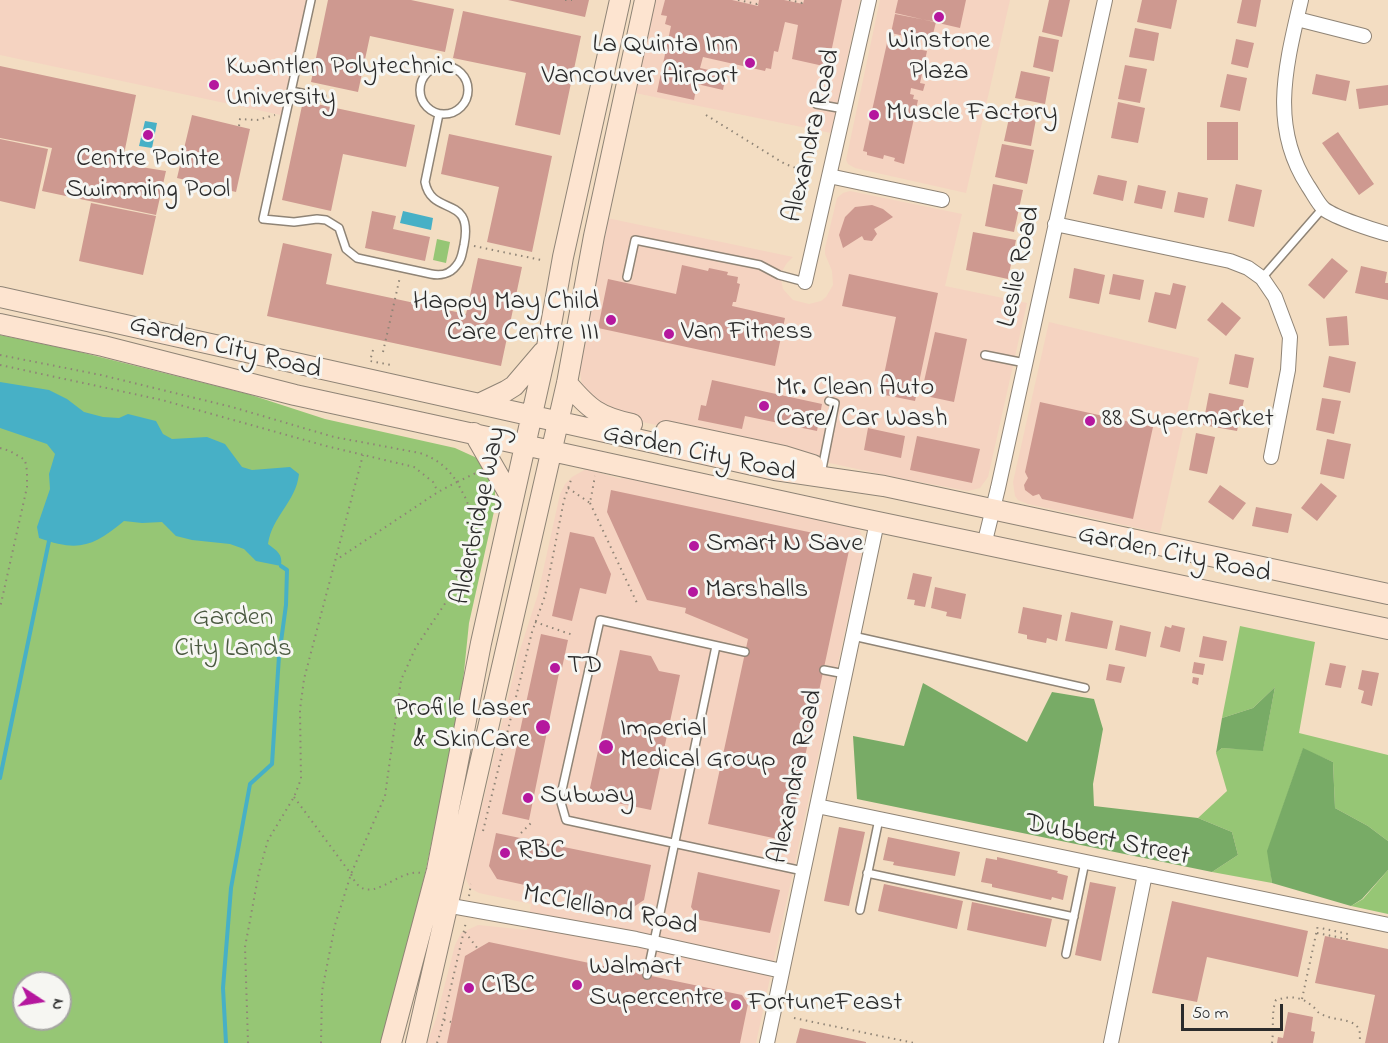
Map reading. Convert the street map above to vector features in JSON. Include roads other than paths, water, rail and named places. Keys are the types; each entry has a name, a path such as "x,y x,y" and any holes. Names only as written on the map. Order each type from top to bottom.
{"main road":[{"name":"Alderbridge Way","path":"391,1043 437,870 481,643 547,347 563,257 620,0"},
{"name":"Alderbridge Way","path":"416,1043 559,421 594,236 645,0"},
{"name":"Garden City Road","path":"0,297 775,470 822,472 1388,594"},
{"name":"Garden City Road","path":"0,324 103,346 295,395 877,522 1388,628"},
{"path":"481,403 514,386 547,347"},
{"path":"567,384 584,403 602,416 784,456 822,472"},
{"path":"474,433 512,499"}],"street":[{"name":"Alexandra Road","path":"805,282 869,0"},
{"name":"Leslie Road","path":"984,544 1105,0"},
{"path":"1301,0 1285,72 1283,103 1292,155 1300,174 1323,208 1370,229 1388,234"},
{"path":"1297,19 1364,36"},
{"path":"829,176 942,200"},
{"path":"1055,224 1230,261 1248,268 1263,278 1275,297 1290,337 1288,370 1271,457"},
{"name":"Alexandra Road","path":"767,1043 877,522"},
{"name":"Dubbert Street","path":"817,806 1388,925"},
{"path":"1111,1043 1145,874"},
{"name":"McClelland Road","path":"429,902 654,943 782,971"}],"lane":[{"path":"311,0 263,219 294,222 326,220 339,228 346,249 357,258 431,274 444,274 457,266 461,259 466,225 460,212 437,202 427,191 425,182 438,114"},
{"path":"448,66 461,73 468,87 468,94 461,108 447,114 438,114 425,105 421,98 421,82 432,69 448,66"},
{"path":"291,91 322,97"},
{"path":"816,104 844,109"},
{"path":"1263,278 1323,208"},
{"path":"627,277 635,240 760,265 779,276 805,282"},
{"path":"985,355 1026,363"},
{"path":"822,472 835,403 829,401"},
{"path":"745,652 600,620 560,799 566,820 803,871"},
{"path":"853,636 1085,688"},
{"path":"647,975 716,646"},
{"path":"824,670 844,674"},
{"path":"860,910 879,819"},
{"path":"1066,954 1085,862"},
{"path":"867,873 1074,917"}],"water":[{"name":"Centre Pointe Swimming Pool","path":"145,121 157,123 152,148 139,146"},
{"path":"403,211 433,218 431,230 400,223"},
{"path":"0,382 49,390 67,399 84,412 103,417 119,418 128,414 156,421 163,434 172,439 207,437 225,444 242,467 252,470 290,467 299,474 297,484 274,525 268,544 280,556 281,566 256,561 244,549 230,544 176,536 162,522 124,521 103,537 75,546 39,538 37,527 50,489 49,474 55,454 47,444 0,428"}],"waterway":[{"path":"0,778 49,541"},
{"path":"226,1043 223,988 231,888 250,784 272,764 279,656 286,605 287,570 281,566"}],"place":[{"name":"Winstone Plaza","path":"939,17"},
{"name":"La Quinta Inn Vancouver Airport","path":"750,63"},
{"name":"Kwantlen Polytechnic University","path":"214,85"},
{"name":"Muscle Factory","path":"874,115"},
{"name":"Centre Pointe Swimming Pool","path":"148,135"},
{"name":"Happy May Child Care Centre III","path":"611,320"},
{"name":"Van Fitness","path":"669,334"},
{"name":"Mr. Clean Auto Care/ Car Wash","path":"764,406"},
{"name":"88 Supermarket","path":"1090,421"},
{"name":"Smart N Save","path":"694,546"},
{"name":"Marshalls","path":"693,592"},
{"name":"TD","path":"555,668"},
{"name":"Profile Laser & SkinCare","path":"543,727"},
{"name":"Imperial Medical Group","path":"606,747"},
{"name":"Subway","path":"528,798"},
{"name":"RBC","path":"505,853"},
{"name":"Walmart Supercentre","path":"577,985"},
{"name":"CIBC","path":"469,988"},
{"name":"FortuneFeast","path":"736,1005"}],"park label":[{"name":"Garden City Lands","path":"233,636"}]}
